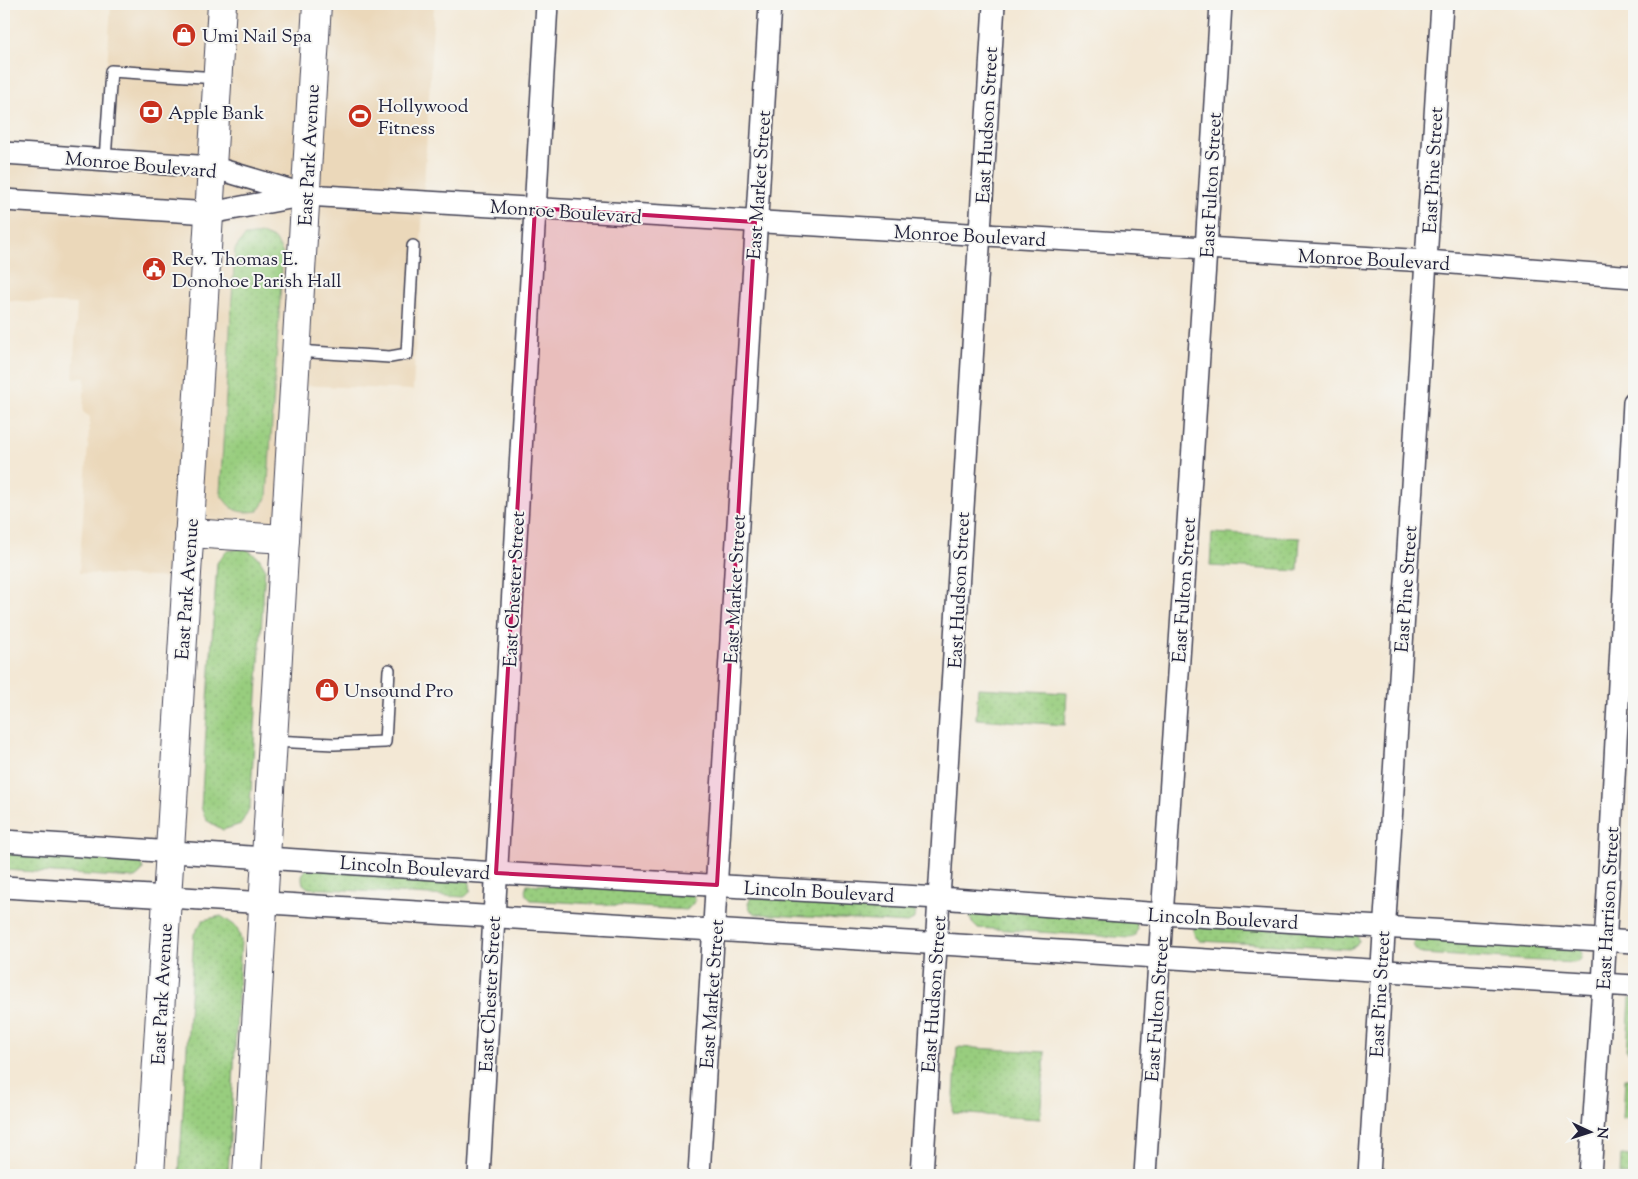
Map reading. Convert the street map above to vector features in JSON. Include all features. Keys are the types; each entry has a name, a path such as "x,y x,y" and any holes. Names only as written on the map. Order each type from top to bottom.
{"highway":[{"name":"East Park Avenue","path":"150,1175 222,4"},
{"name":"East Park Avenue","path":"247,1175 317,4"},
{"path":"189,534 285,539"}],"street":[{"name":"East Chester Street","path":"479,1175 548,4"},
{"name":"East Market Street","path":"699,1175 715,930 755,222 770,4"},
{"name":"East Hudson Street","path":"922,1175 994,4"},
{"name":"East Fulton Street","path":"1145,1175 1221,4"},
{"name":"East Pine Street","path":"1369,1175 1442,4"},
{"name":"Monroe Boulevard","path":"4,153 212,167 306,195 1427,261 1634,277"},
{"name":"Monroe Boulevard","path":"4,200 210,213 306,195"},
{"name":"East Harrison Street","path":"1590,1175 1606,940 1634,402"},
{"name":"Lincoln Boulevard","path":"4,841 1634,942"},
{"path":"4,887 1634,986"}],"lane":[{"path":"105,160 110,71 217,78"},
{"path":"296,351 390,357 407,354 413,246"},
{"path":"273,741 334,744 385,742 389,670"}],"highlighted area":[{"path":"535,208 755,222 717,885 496,873"}],"shaded area":[{"path":"111,4 434,4 413,390 297,385 288,542 193,536 189,579 79,573 90,417 83,412 85,378 73,378 77,304 4,300 4,142 102,148"}],"green space":[{"path":"262,234 276,240 283,254 267,497 258,511 245,512 231,507 220,493 235,249 245,236"},
{"path":"1212,533 1300,538 1298,571 1210,566"},
{"path":"245,548 259,558 265,568 250,807 241,824 223,830 206,820 201,807 217,563 226,551"},
{"path":"978,688 1067,693 1065,725 976,719"},
{"path":"4,850 135,858 140,861 143,869 135,878 4,870"},
{"path":"308,868 469,881 471,889 464,897 308,888 303,884 302,875"},
{"path":"527,884 693,894 695,901 687,910 531,900 527,897 526,893"},
{"path":"751,897 913,907 916,913 913,920 908,923 756,914 750,910 748,904"},
{"path":"974,909 1136,922 1137,929 1135,935 1130,938 977,928 972,923 970,917"},
{"path":"221,916 237,927 241,940 228,1175 179,1175 194,934 203,920"},
{"path":"1195,925 1357,933 1359,941 1356,946 1349,949 1200,941 1194,934"},
{"path":"1415,939 1580,948 1582,955 1580,961 1574,963 1422,954 1413,945"},
{"path":"1630,998 1634,998 1634,1052 1627,1051"},
{"path":"957,1047 1045,1052 1040,1119 953,1113"},
{"path":"1625,1079 1634,1079 1634,1119 1623,1118"},
{"path":"1621,1155 1634,1156 1634,1175 1620,1175"}],"place":[{"name":"Umi Nail Spa","path":"184,35"},
{"name":"Apple Bank","path":"151,112"},
{"name":"Hollywood Fitness","path":"360,116"},
{"name":"Rev. Thomas E. Donohoe Parish Hall","path":"154,269"},
{"name":"Unsound Pro","path":"327,690"}]}
